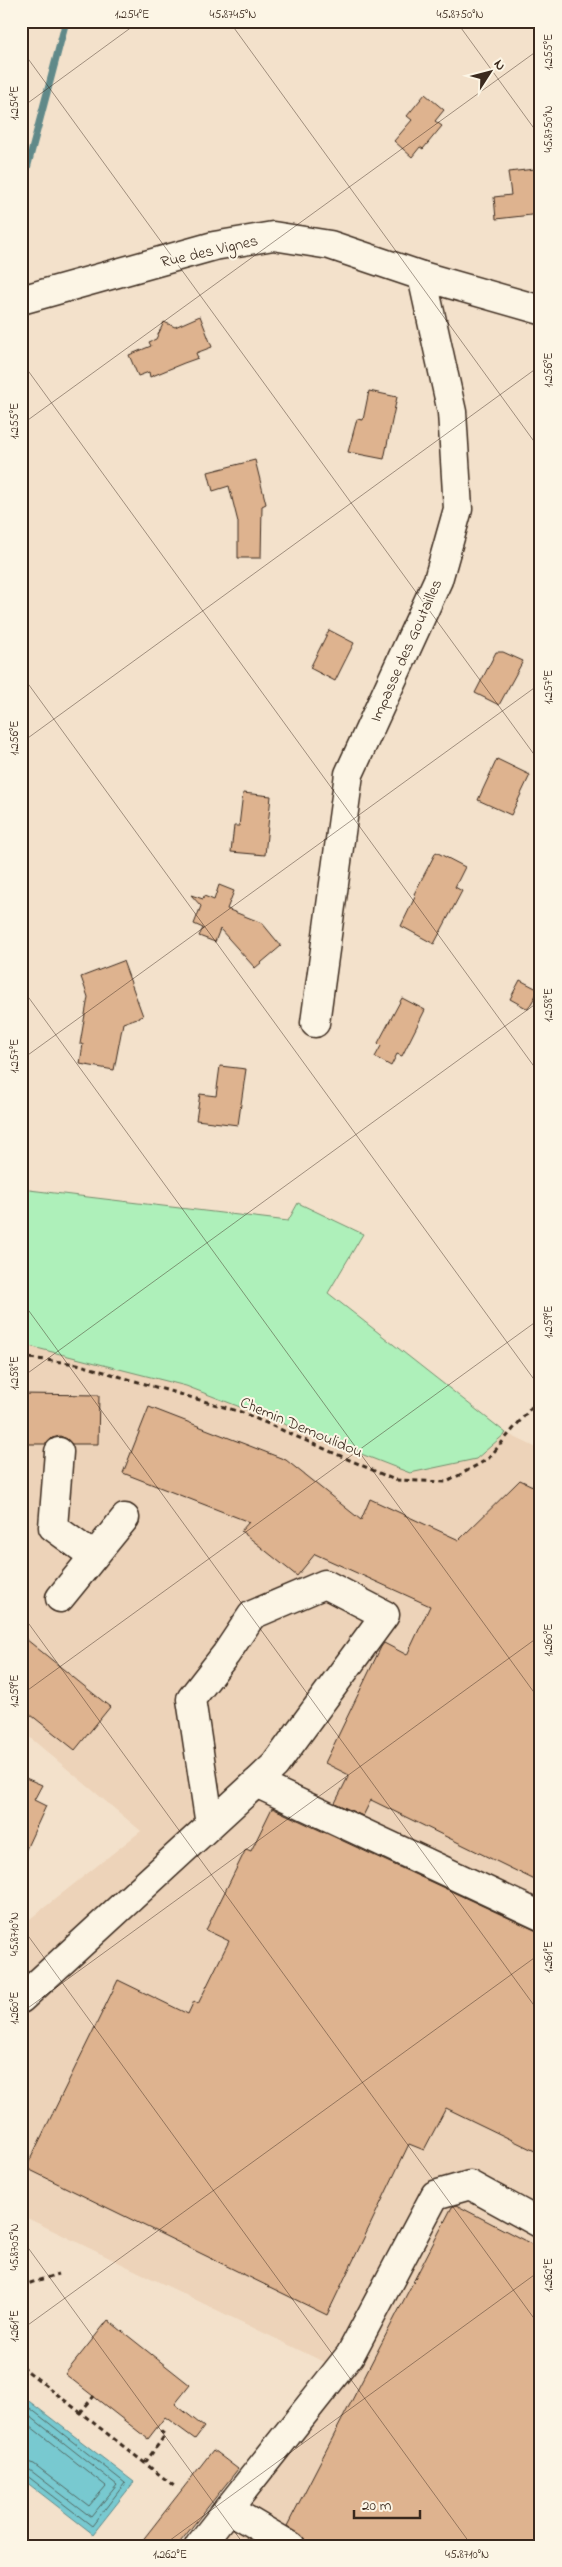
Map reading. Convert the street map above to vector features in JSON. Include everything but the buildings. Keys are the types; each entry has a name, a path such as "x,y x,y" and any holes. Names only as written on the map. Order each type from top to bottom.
{"street":[{"name":"Rue des Vignes","path":"21,300 214,246 273,236 330,245 422,276 541,310"},
{"name":"Impasse des Goutailles","path":"315,1023 349,774 438,580 458,509 452,412 422,276"},
{"path":"59,1452 53,1527 93,1556"},
{"path":"60,1598 125,1518"},
{"path":"21,2000 275,1765 385,1615 325,1584 252,1615 226,1654 191,1699 210,1825"},
{"path":"256,1783 541,1916"},
{"path":"198,2546 350,2355 435,2195 470,2185 541,2224"},
{"path":"228,2509 292,2546"}],"path":[{"name":"Chemin Demoulidou","path":"21,1358 78,1364 241,1412 395,1480 447,1482 488,1459 541,1396"},
{"path":"21,2286 58,2274"},
{"path":"21,2366 174,2486"},
{"path":"80,2412 94,2396"},
{"path":"145,2463 165,2435 157,2428"}],"shaded area":[{"path":"21,1344 476,1459 506,1433 541,1450 541,2546 185,2546 328,2364 21,2215 21,1926 141,1831 21,1730"}],"green space":[{"path":"21,1189 288,1221 298,1203 363,1234 328,1293 506,1433 476,1459 410,1473 186,1386 21,1344"}],"water":[{"path":"21,2395 134,2482 93,2534 21,2478"}],"waterway":[{"path":"21,191 66,21"}]}
